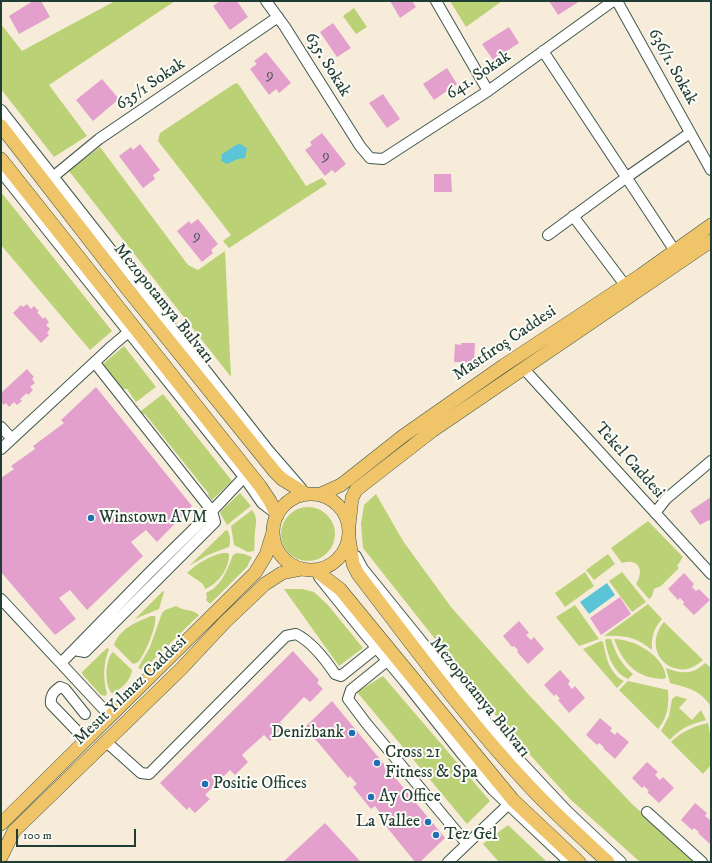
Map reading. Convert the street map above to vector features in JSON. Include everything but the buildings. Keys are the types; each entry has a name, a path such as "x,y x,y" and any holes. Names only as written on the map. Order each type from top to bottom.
{"main road":[{"name":"Mezopotamya Bulvarı","path":"1,126 49,180 128,290 275,472 282,479 305,493"},
{"path":"1,159 131,330 247,474 270,500 276,515"},
{"name":"Mastfıroş Caddesi","path":"321,494 341,485 403,436 529,347 625,285 711,225"},
{"name":"Mastfıroş Caddesi","path":"349,531 352,498 356,490 432,431 711,241"},
{"path":"308,570 327,567 337,560 345,550 349,531 346,515 340,506 321,494 305,493 299,495 288,501 276,515 273,532 275,545 281,556 291,564 308,570 340,589 390,658 510,802 579,862"},
{"name":"Mezopotamya Bulvarı","path":"349,531 353,564 358,574 432,670 502,757 529,786 608,862"},
{"name":"Mesut Yılmaz Caddesi","path":"1,824 255,573 266,555 273,532"},
{"name":"Mesut Yılmaz Caddesi","path":"1,857 14,831 181,669 225,622 265,584 282,573 308,570"}],"street":[{"name":"635. Sokak","path":"266,1 278,17 360,146"},
{"path":"436,1 488,91"},
{"name":"641. Sokak","path":"360,146 370,158 383,158 488,91 613,1"},
{"name":"636/1. Sokak","path":"617,1 711,170"},
{"name":"635/1 Sokak","path":"49,180 99,140 278,17"},
{"path":"543,51 675,251"},
{"path":"1,110 49,180"},
{"path":"548,235 690,133"},
{"path":"1,172 131,330 94,362 1,449"},
{"path":"573,216 625,285"},
{"path":"61,663 74,650 85,652 215,522 212,511 94,362"},
{"name":"Tekel Caddesi","path":"524,369 711,574"},
{"path":"1,427 12,439"},
{"path":"655,513 666,499 711,461"},
{"path":"212,511 247,474"},
{"path":"349,531 358,561 363,569 506,747 567,811 621,862"},
{"path":"308,570 326,586 376,648 390,658 351,690 348,699 366,723 467,844"},
{"path":"1,599 110,716"},
{"path":"105,743 112,747 141,773 149,774 286,636 296,634 303,638 327,662 335,674 341,676 376,648"},
{"path":"84,714 65,690 60,687 53,692 51,704 77,730 85,741"},
{"path":"448,862 510,802 569,862"},
{"path":"647,812 702,862"}],"green space":[{"path":"115,1 175,1 49,85 87,136 54,157 1,89 1,24 22,51"},
{"path":"450,1 502,1 466,27"},
{"path":"354,8 367,27 356,34 343,16"},
{"path":"237,83 306,186 322,178 327,184 229,248 223,241 231,235 158,141 160,133"},
{"path":"100,147 188,265 198,270 225,251 231,377 69,171"},
{"path":"1,192 112,331 90,350 1,245"},
{"path":"124,346 156,387 136,402 127,389 120,389 102,365"},
{"path":"163,394 232,481 212,500 208,495 209,494 145,414 137,414"},
{"path":"240,493 251,506 227,525 220,513"},
{"path":"376,494 403,541 451,607 528,694 632,804 697,862 640,862 570,799 504,726 363,548 361,524 364,505"},
{"path":"308,507 318,509 327,515 333,524 335,534 333,544 327,553 318,559 308,561 298,559 289,553 283,544 281,534 283,524 289,515 298,509"},
{"path":"252,510 256,521 254,551 248,552 234,545 231,526"},
{"path":"648,521 683,557 677,566 679,568 661,586 654,589 652,596 649,599 636,584 640,574 638,566 632,562 622,563 611,548"},
{"path":"226,530 228,531 230,537 229,547 208,555 189,566"},
{"path":"223,553 228,553 229,555 227,566 218,580 210,587 205,589 203,584 187,573 204,560"},
{"path":"237,553 252,557 247,567 210,604 206,600 206,593 212,590 220,582 233,555"},
{"path":"608,554 615,564 594,580 586,570"},
{"path":"585,572 594,586 565,607 555,593"},
{"path":"622,572 646,602 632,612 609,581"},
{"path":"284,589 302,589 314,592 328,605 363,648 339,666"},
{"path":"163,591 159,609 135,619"},
{"path":"648,604 662,619 654,633 652,650 641,642 630,638 604,636"},
{"path":"575,605 599,639 579,646 556,617"},
{"path":"176,606 199,615 143,670 138,668 150,647 162,613 165,610"},
{"path":"151,616 155,616 155,625 150,639 142,657 138,662 133,664 114,645 120,634 130,626"},
{"path":"664,622 703,660 693,667 684,669 674,668 667,665 658,655 656,648 657,635"},
{"path":"606,639 611,639 619,658 633,674 628,679 618,672 612,663 606,647"},
{"path":"614,639 630,642 647,650 660,663 666,678 653,678 633,669 620,653"},
{"path":"601,641 603,642 609,664 615,674 624,681 617,688 583,649"},
{"path":"107,648 109,649 104,677 107,694 105,696 101,695 82,672"},
{"path":"113,652 132,670 130,677 125,684 119,690 112,693 109,690 106,672 108,660"},
{"path":"705,663 711,668 711,707 703,697 694,690 670,683 666,668 687,672 696,670"},
{"path":"383,676 490,801 467,824 357,692"},
{"path":"628,681 668,690 667,711 664,720 658,729 619,690"},
{"path":"676,696 687,699 679,708 692,720 701,710 706,720 686,727 670,740 661,731 669,716 672,699"},
{"path":"708,723 711,739 711,765 703,774 671,742 688,730"},
{"path":"508,825 547,862 499,862 483,844"}],"water":[{"path":"240,144 247,148 245,158 238,159 227,164 221,161 222,154"},
{"path":"607,583 615,595 589,614 580,602"}],"place":[{"name":"Winstown AVM","path":"91,518"},
{"name":"Denizbank","path":"352,733"},
{"name":"Cross 21 Fitness & Spa","path":"377,763"},
{"name":"Positie Offices","path":"205,784"},
{"name":"Ay Office","path":"371,797"},
{"name":"La Vallee","path":"428,822"},
{"name":"Tez Gel","path":"436,835"}]}
